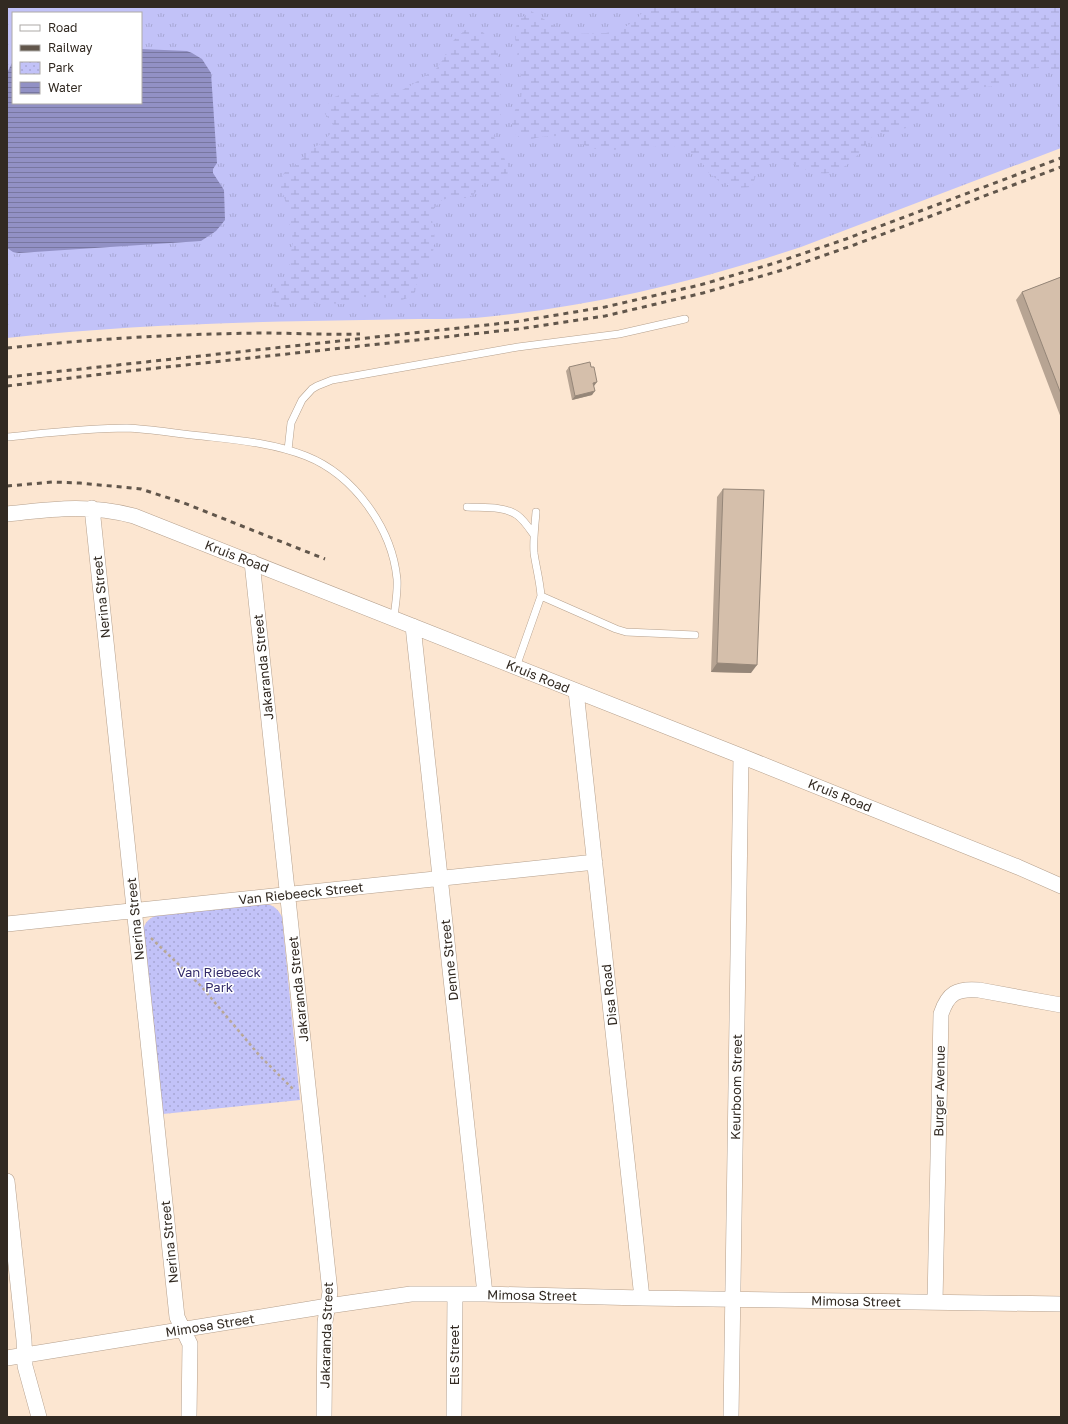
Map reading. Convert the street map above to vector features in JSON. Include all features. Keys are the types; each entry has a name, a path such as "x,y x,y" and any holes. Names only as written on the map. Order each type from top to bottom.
{"street":[{"name":"Kruis Road","path":"7,514 70,508 92,508 134,516 741,756 1061,886"},
{"name":"Nerina Street","path":"92,508 177,1317 190,1344 189,1417"},
{"name":"Jakaranda Street","path":"252,562 330,1292 325,1322 324,1417"},
{"name":"Denne Street","path":"413,626 485,1294"},
{"name":"Disa Road","path":"576,691 642,1298"},
{"name":"Keurboom Street","path":"731,1417 741,756"},
{"name":"Van Riebeeck Street","path":"7,924 135,918 288,894 595,862"},
{"name":"Burger Avenue","path":"935,1302 941,1014 944,1004 951,995 958,990 968,989 1061,1005"},
{"path":"7,1181 25,1366 39,1417"},
{"name":"Mimosa Street","path":"7,1358 411,1294 1061,1304"},
{"name":"Els Street","path":"454,1417 455,1294"}],"lane":[{"path":"288,450 291,423 302,400 312,389 332,380 518,347 619,334 685,319"},
{"path":"7,437 68,430 128,428 250,442 288,450 307,456 337,474 358,493 368,505 386,539 397,579 394,618"},
{"path":"467,507 504,509 518,516 534,534"},
{"path":"516,667 541,596 534,553 536,512"},
{"path":"541,596 626,632 695,634"}],"path":[{"path":"135,918 164,950 201,986 259,1055 295,1091"}],"green space":[{"path":"7,7 1061,7 1061,148 801,247 761,260 640,292 558,308 517,314 454,319 195,324 7,338"},
{"path":"647,7 1061,7 1061,76 1042,68 1027,69 1000,86 969,88 957,98 941,95 928,104 906,128 890,132 874,133 855,158 843,168 829,173 818,173 784,160 767,160 757,172 752,187 736,188 720,182 708,172 699,158 686,150 671,146 602,151 556,136 540,137 524,141 512,131 512,115 521,101 522,86 515,37 517,21 531,11 558,28 574,34 606,33 621,29 635,21"},
{"path":"465,30 481,30 492,42 498,56 500,72 500,122 494,137 508,166 507,181 499,186 484,183 473,195 466,198 449,198 442,200 436,206 431,213 435,240 432,257 420,268 415,292 410,297 402,300 395,298 364,297 349,303 341,304 291,301 277,310 272,304 270,297 273,289 286,280 290,273 290,257 293,242 289,212 281,188 281,180 284,173 291,169 314,147 321,144 332,132 333,125 324,112 332,98 347,92 363,94 396,93 410,86 437,68 453,41"},
{"name":"Van Riebeeck Park","path":"265,904 271,905 275,908 282,917 300,1100 163,1114 143,930 145,925 155,916"}],"water":[{"path":"142,49 187,51 202,59 211,73 217,163 213,169 213,173 224,190 225,220 216,231 201,241 19,253 13,252 7,248 7,73 12,63 12,104 142,104"}],"building":[{"path":"1061,277 1061,394 1022,292"},
{"path":"590,362 591,367 594,367 597,382 593,383 595,391 575,396 569,367"},
{"path":"723,489 764,490 757,665 717,663"}],"railway":[{"path":"7,377 514,322 605,307 700,285 775,263 846,239 1061,158"},
{"path":"7,386 111,373 518,329 605,316 703,293 779,271 854,245 1061,167"},
{"path":"7,348 197,334 360,334"},
{"path":"7,486 53,482 141,489 184,503 325,559"}]}
